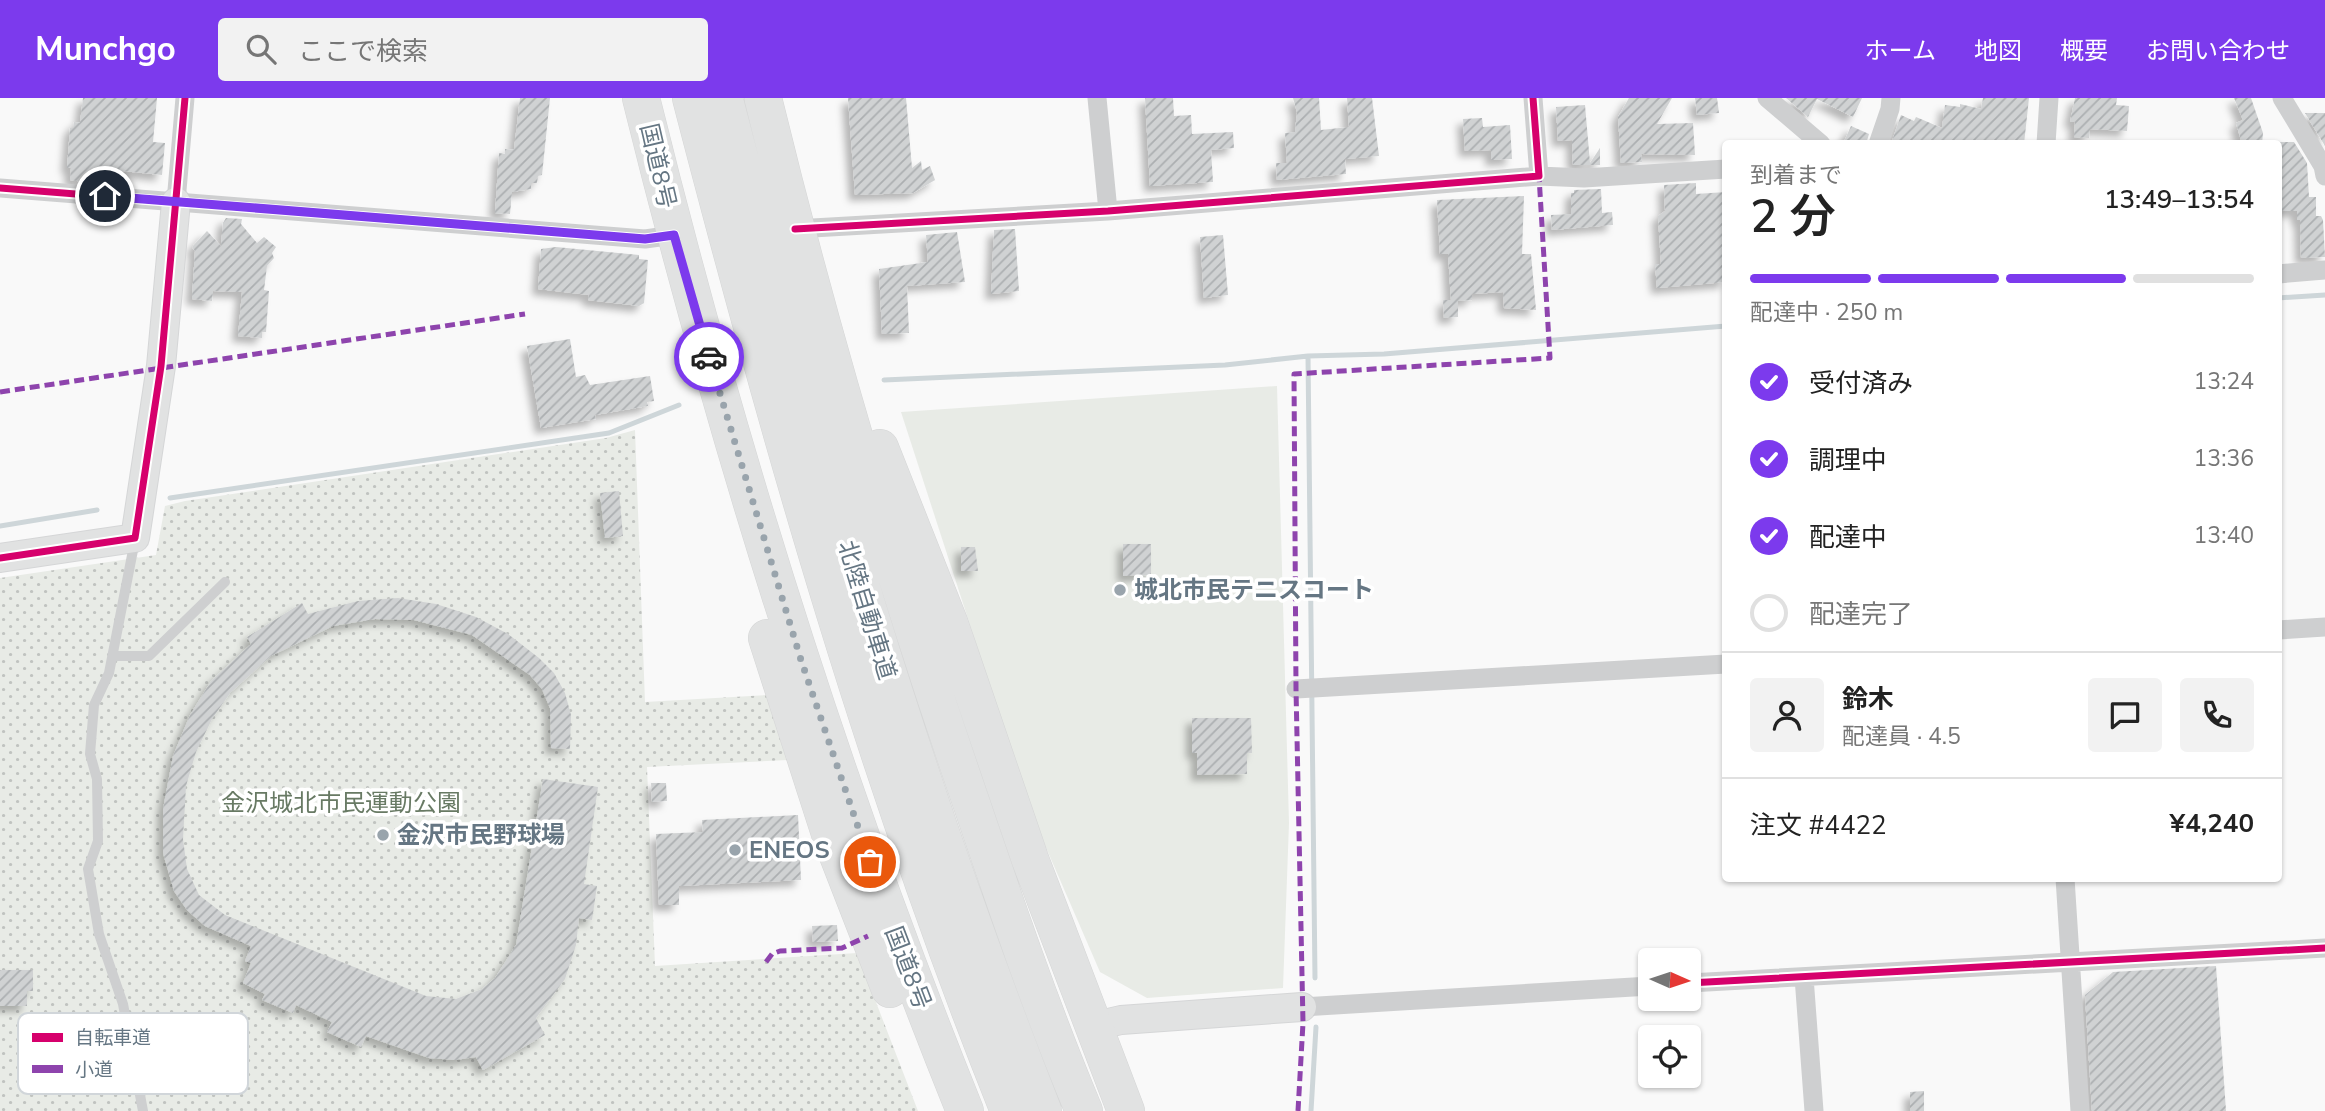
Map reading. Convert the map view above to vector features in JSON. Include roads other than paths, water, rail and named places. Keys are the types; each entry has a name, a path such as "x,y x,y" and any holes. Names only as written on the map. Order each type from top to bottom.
{"highway":[{"name":"国道8号","path":"641,98 674,235 801,660 905,964 965,1111"},
{"name":"北陸自動車道","path":"691,98 747,314 808,529 931,904 1009,1111"},
{"name":"北陸自動車道","path":"724,98 782,322 893,692 962,894 1043,1111"},
{"path":"763,98 795,229 936,701 1052,1036 1084,1111"},
{"path":"795,229 948,622 1091,1027 1126,1111"},
{"path":"700,325 715,431 768,641 832,840 938,1111"}],"street":[{"path":"0,558 135,538 162,366 185,98"},
{"path":"1097,98 1108,211"},
{"path":"1533,98 1539,176"},
{"path":"1767,98 1816,140"},
{"path":"1879,140 1891,98"},
{"path":"2046,140 2049,98"},
{"path":"2282,98 2323,166 2325,176"},
{"path":"795,229 1108,211 1539,176 1584,178 1722,169"},
{"path":"0,188 645,239 674,235"},
{"path":"2282,274 2325,271"},
{"path":"2282,630 2325,627"},
{"path":"1307,689 1722,664"},
{"path":"2065,882 2080,1111"},
{"path":"1701,983 2325,948"},
{"path":"1804,977 1814,1111"},
{"path":"1091,1027 1121,1020 1638,987"}],"lane":[{"path":"125,1013 99,934 88,869 98,841 97,779 90,754 94,705 106,682 113,656 135,538"},
{"path":"113,656 149,656 225,582"}],"waterway":[{"path":"2282,298 2325,295"},
{"path":"884,380 1225,365 1308,356 1384,354 1722,326"},
{"path":"1308,356 1315,978"},
{"path":"170,498 609,433 679,405"},
{"path":"0,526 97,510"},
{"path":"1311,1111 1316,1027"}],"place":[{"name":"城北市民テニスコート","path":"1120,590"},
{"name":"金沢市民野球場","path":"383,835"},
{"name":"ENEOS","path":"735,850"}],"park label":[{"name":"金沢城北市民運動公園","path":"341,803"}]}
